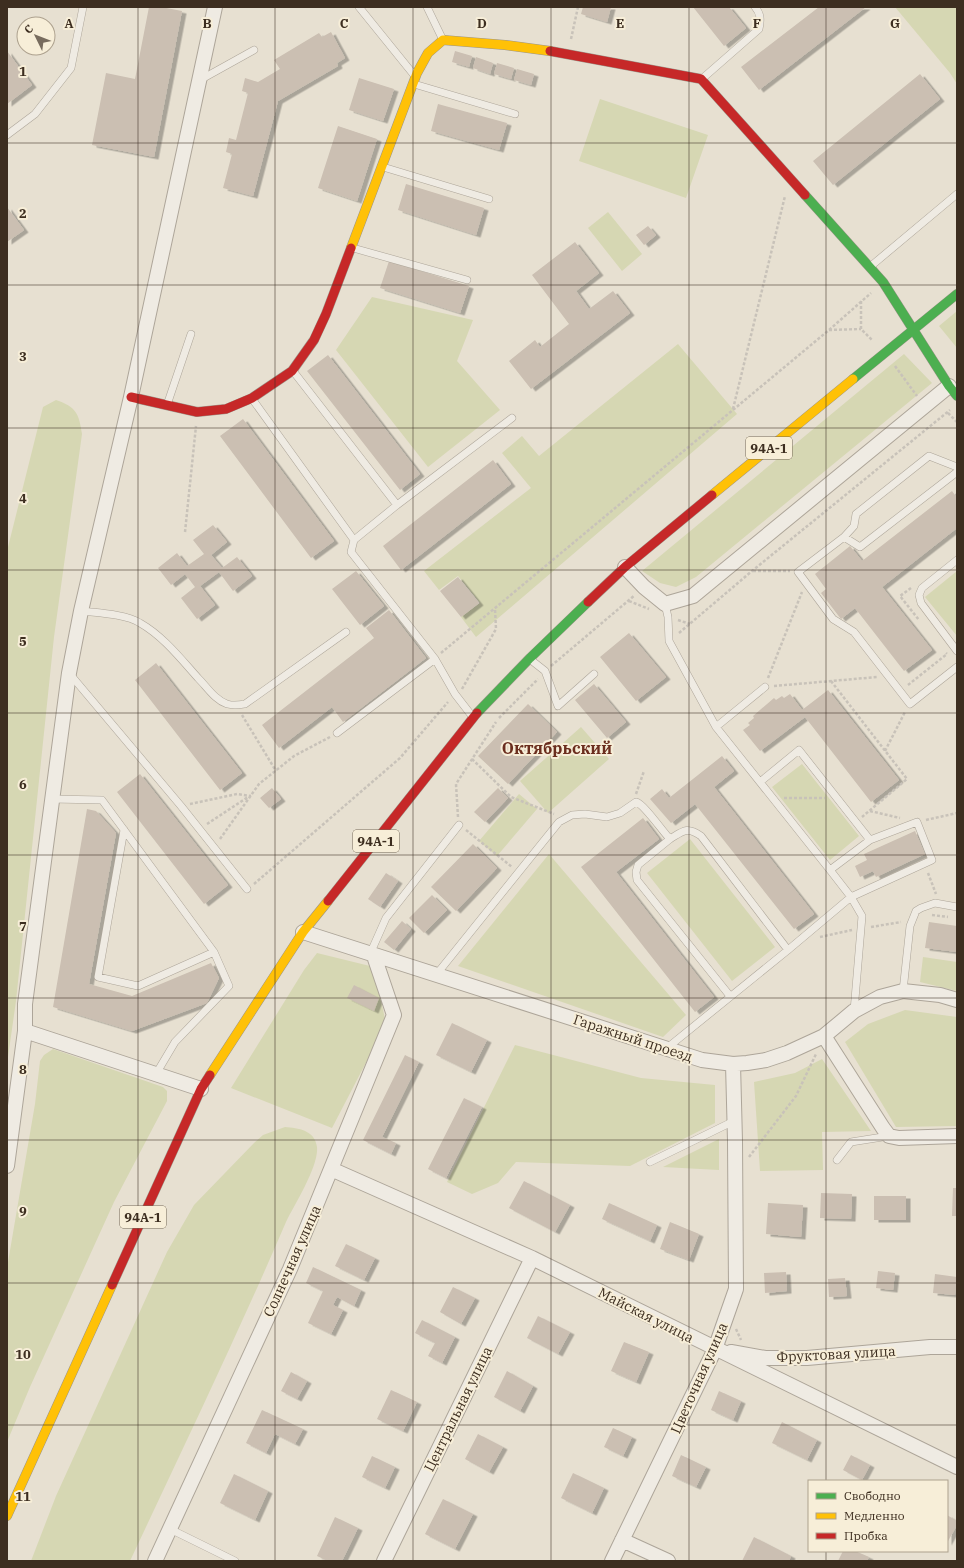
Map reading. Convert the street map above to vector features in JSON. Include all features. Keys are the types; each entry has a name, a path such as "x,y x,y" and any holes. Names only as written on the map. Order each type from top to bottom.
{"main road":[{"path":"131,397 197,412 226,409 252,398 292,370 314,340 351,248 380,167 415,81 428,53 443,40 505,45 567,53 701,79 883,282 913,330 954,387"},
{"name":"94А-1","path":"7,1516 201,1089 303,932 473,718 530,658 625,567 957,294"}],"street":[{"path":"7,1166 25,1031 25,1004 69,673 81,611 131,397 215,7"},
{"path":"625,567 644,587 665,604 693,596 954,387"},
{"name":"Гаражный проезд","path":"303,932 702,1060 732,1064 766,1060 780,1056 824,1036 854,1011 880,997 903,991 940,995 957,1000"},
{"name":"Солнечная улица","path":"155,1561 290,1269 394,1016 372,955"},
{"path":"25,1031 201,1089"},
{"path":"824,1036 889,1136 899,1138 957,1136"},
{"name":"Цветочная улица","path":"612,1561 715,1349 736,1289 732,1064"},
{"name":"Майская улица","path":"332,1169 532,1258 957,1468"},
{"name":"Центральная улица","path":"384,1561 532,1258"},
{"name":"Фруктовая улица","path":"715,1349 765,1358 807,1358 957,1346"},
{"path":"622,1540 668,1561"}],"lane":[{"path":"7,135 35,114 71,68 83,7"},
{"path":"359,7 415,81 515,114"},
{"path":"427,7 443,40"},
{"path":"701,79 759,29 761,20 759,11 755,7"},
{"path":"200,80 254,50"},
{"path":"380,167 489,199"},
{"path":"869,268 957,194"},
{"path":"351,248 467,280"},
{"path":"167,405 191,334"},
{"path":"292,370 397,505"},
{"path":"252,398 354,540"},
{"path":"473,718 458,692 435,659 351,552 354,540 397,505 512,418"},
{"path":"957,467 929,456 856,514 854,526 844,537 798,572 833,618 854,632 910,704 957,667"},
{"path":"844,537 860,547 957,472"},
{"path":"957,560 922,588 919,595 921,603 957,651"},
{"path":"665,604 668,616 669,641 716,727 851,897 862,916 854,1011"},
{"path":"81,611 123,617 139,622 151,630 172,649 216,697 227,704 236,706 245,704 346,632"},
{"path":"530,658 545,671 558,706 594,674"},
{"path":"337,733 435,659"},
{"path":"69,673 181,806 247,889"},
{"path":"716,727 764,687"},
{"path":"760,782 799,750 870,840"},
{"path":"52,799 102,800 214,952 229,986 175,1042 156,1074"},
{"path":"436,975 559,822 572,815 585,814 607,817 620,813 632,803 639,802 670,839"},
{"path":"667,1048 851,897 932,860 917,822 870,840 830,870"},
{"path":"372,955 386,918 459,825"},
{"path":"124,830 98,977 138,986 214,952"},
{"path":"730,996 637,880 636,872 638,865 670,839 685,830 693,830 701,836 788,950"},
{"path":"903,991 910,926 915,913 921,908 935,903 957,907"},
{"path":"650,1162 734,1122"},
{"path":"837,1160 851,1142 889,1136"},
{"path":"170,1529 235,1561"}],"path":[{"path":"567,53 578,7"},
{"path":"733,409 789,178"},
{"path":"435,659 829,330 883,282"},
{"path":"829,330 861,329"},
{"path":"669,641 752,571 952,409"},
{"path":"185,532 197,412"},
{"path":"948,413 957,422"},
{"path":"752,571 798,572"},
{"path":"806,582 764,687 888,676"},
{"path":"518,873 459,825 456,784 495,722 545,671 644,587"},
{"path":"247,889 400,758 458,692 496,629 495,608"},
{"path":"831,681 907,779 862,817 850,814"},
{"path":"885,751 910,704"},
{"path":"236,706 276,771"},
{"path":"214,848 259,784 294,756 337,733"},
{"path":"472,759 511,797 566,818"},
{"path":"632,803 644,771"},
{"path":"181,806 237,794 251,796"},
{"path":"199,829 251,796"},
{"path":"772,798 837,798"},
{"path":"925,863 939,904"},
{"path":"915,913 950,917"},
{"path":"800,940 912,921"},
{"path":"735,1175 796,1096 824,1036"}],"green space":[{"path":"895,7 957,7 957,84 950,73"},
{"path":"600,99 708,135 686,198 579,161"},
{"path":"608,212 642,254 622,271 588,228"},
{"path":"372,297 473,320 457,361 500,410 428,467 336,350"},
{"path":"957,311 957,348 939,326"},
{"path":"678,344 737,414 476,637 461,617 480,603 458,576 439,590 424,571 531,488 502,453 522,436 539,456"},
{"path":"904,354 932,383 696,577 676,587 660,583 642,571"},
{"path":"56,400 72,408 78,416 82,434 54,637 16,1001 7,1064 7,551 43,407"},
{"path":"957,571 957,636 925,597"},
{"path":"581,727 609,759 548,813 520,781"},
{"path":"802,764 859,836 830,860 772,787"},
{"path":"519,794 537,809 497,856 479,841"},
{"path":"690,839 775,947 732,981 647,873"},
{"path":"549,854 686,1015 663,1037 458,966"},
{"path":"317,953 374,967 386,1024 332,1128 231,1088 304,970"},
{"path":"923,957 957,962 957,991 920,982"},
{"path":"905,1010 957,1017 957,1126 896,1127 845,1042 868,1024"},
{"path":"515,1045 641,1078 715,1085 715,1123 630,1166 516,1162 498,1183 472,1194 447,1182"},
{"path":"53,1049 163,1087 167,1091 167,1101 114,1202 30,1387 7,1442 7,1268 35,1104 40,1061 44,1055"},
{"path":"822,1059 871,1131 822,1132 823,1170 760,1171 754,1082 795,1073"},
{"path":"285,1127 300,1129 309,1133 313,1137 316,1141 317,1147 317,1155 314,1164 306,1185 286,1222 229,1350 130,1561 31,1561 56,1496 167,1252 194,1205 263,1135"},
{"path":"719,1139 719,1170 663,1167"}],"building":[{"path":"149,7 161,7 182,11 154,157 92,145 106,73 135,79"},
{"path":"583,7 611,7 607,22 581,14"},
{"path":"693,7 729,7 746,28 724,46"},
{"path":"819,7 866,7 759,90 741,67"},
{"path":"331,32 345,58 337,63 338,66 278,101 253,196 223,188 232,154 226,152 229,138 236,140 248,93 242,91 245,78 258,82 280,69 274,60 319,33 322,37"},
{"path":"7,51 32,85 7,104"},
{"path":"455,51 472,56 469,67 452,62"},
{"path":"476,57 493,63 490,74 473,68"},
{"path":"497,63 514,68 511,79 494,74"},
{"path":"517,69 534,74 531,85 514,80"},
{"path":"920,74 940,99 833,185 813,161"},
{"path":"359,78 394,89 383,121 349,110"},
{"path":"438,104 507,123 499,150 431,131"},
{"path":"338,126 377,139 357,201 318,188"},
{"path":"406,184 484,208 476,235 398,210"},
{"path":"7,207 24,230 7,242"},
{"path":"648,226 656,235 644,245 636,235"},
{"path":"575,242 599,273 576,291 589,309 613,291 630,313 531,389 509,361 535,340 540,347 569,324 532,275"},
{"path":"389,261 469,286 460,313 380,288"},
{"path":"328,355 420,474 400,490 307,371"},
{"path":"243,419 334,541 311,558 220,436"},
{"path":"493,460 511,484 401,570 383,546"},
{"path":"952,491 957,498 957,528 882,587 932,650 904,671 855,608 841,619 821,593 826,589 815,574 850,546 862,561"},
{"path":"213,525 227,542 211,555 222,568 237,557 252,576 233,591 219,572 200,586 215,605 197,619 181,598 195,587 185,574 171,585 158,568 177,553 187,566 204,554 193,540"},
{"path":"356,571 384,606 360,625 332,589"},
{"path":"458,577 479,603 461,617 440,591"},
{"path":"389,610 426,658 343,722 332,707 279,748 262,725 374,638 366,628"},
{"path":"629,633 666,677 636,701 600,657"},
{"path":"156,663 242,773 220,790 135,680"},
{"path":"594,684 626,722 607,738 575,700"},
{"path":"828,690 899,780 871,802 805,717 760,751 743,730 750,725 748,723 754,718 753,716 774,698 776,700 782,696 784,698 790,694 802,710"},
{"path":"528,704 557,732 508,784 478,756"},
{"path":"722,756 734,771 714,787 814,914 794,929 695,804 671,823 650,799 662,789 669,798"},
{"path":"140,774 228,885 204,904 117,792"},
{"path":"272,788 281,799 269,808 260,798"},
{"path":"498,788 508,798 485,822 474,812"},
{"path":"87,809 96,811 116,833 89,984 132,996 211,963 219,978 207,1003 132,1031 53,1007"},
{"path":"643,818 659,839 616,872 714,997 695,1012 581,867"},
{"path":"915,831 925,854 876,877 873,871 860,877 855,866 867,860 864,854"},
{"path":"473,844 497,868 456,911 431,887"},
{"path":"386,873 398,881 380,907 368,899"},
{"path":"432,895 447,910 424,933 409,918"},
{"path":"402,921 411,929 394,950 384,942"},
{"path":"929,922 957,926 957,952 925,948"},
{"path":"354,985 379,998 374,1011 347,998"},
{"path":"452,1023 487,1040 471,1072 436,1055"},
{"path":"405,1055 419,1062 382,1137 396,1143 391,1154 363,1140"},
{"path":"464,1098 482,1107 446,1178 428,1169"},
{"path":"524,1181 570,1205 555,1232 509,1208"},
{"path":"953,1188 957,1188 957,1216 952,1216"},
{"path":"821,1193 852,1194 851,1219 820,1218"},
{"path":"874,1196 906,1196 906,1220 874,1220"},
{"path":"609,1203 657,1225 650,1241 602,1219"},
{"path":"768,1203 803,1205 801,1237 766,1234"},
{"path":"670,1222 699,1234 689,1260 660,1249"},
{"path":"346,1244 375,1258 364,1280 335,1266"},
{"path":"313,1267 361,1290 354,1306 337,1297 333,1305 343,1310 331,1334 308,1323 323,1291 306,1283"},
{"path":"878,1271 895,1273 893,1290 876,1288"},
{"path":"786,1272 787,1291 765,1293 764,1273"},
{"path":"935,1274 957,1277 955,1295 933,1293"},
{"path":"845,1278 847,1296 829,1297 828,1279"},
{"path":"453,1287 475,1298 461,1324 440,1312"},
{"path":"538,1316 570,1332 558,1354 527,1338"},
{"path":"422,1320 455,1337 442,1363 428,1356 435,1343 415,1333"},
{"path":"624,1342 649,1352 636,1382 611,1371"},
{"path":"507,1371 533,1386 520,1411 494,1397"},
{"path":"291,1372 307,1381 297,1399 281,1391"},
{"path":"391,1390 417,1402 403,1431 377,1419"},
{"path":"719,1391 741,1401 733,1420 711,1410"},
{"path":"262,1410 303,1429 295,1444 275,1434 266,1453 246,1443"},
{"path":"782,1422 817,1440 807,1460 772,1443"},
{"path":"613,1428 632,1437 623,1456 604,1447"},
{"path":"478,1434 503,1447 489,1472 465,1459"},
{"path":"681,1455 706,1467 696,1487 672,1476"},
{"path":"851,1455 870,1465 862,1480 843,1470"},
{"path":"372,1456 395,1467 385,1488 362,1477"},
{"path":"573,1473 604,1488 592,1513 561,1498"},
{"path":"234,1474 268,1491 255,1520 220,1503"},
{"path":"443,1499 473,1514 455,1549 425,1534"},
{"path":"948,1516 957,1521 957,1525 948,1541"},
{"path":"335,1517 358,1528 342,1561 328,1561 317,1556"},
{"path":"754,1537 791,1556 789,1561 742,1561"},
{"path":"842,1552 857,1552 869,1557 867,1561 838,1561"}],"traffic: fast":[{"path":"805,195 883,282 949,386 957,396"},
{"path":"853,379 957,294"},
{"path":"477,713 530,658 588,602"}],"traffic: slow":[{"path":"351,248 417,73 428,53 443,40 505,45 550,51"},
{"path":"712,495 853,379"},
{"path":"210,1075 303,932 328,901"},
{"path":"7,1516 112,1285"}],"traffic: jam":[{"path":"550,51 701,79 805,195"},
{"path":"131,397 197,412 226,409 252,398 292,371 314,340 326,314 351,248"},
{"path":"588,602 625,567 712,495"},
{"path":"328,901 477,713"},
{"path":"112,1285 201,1089 210,1075"}],"district":[{"name":"Октябрьский","path":"557,748"}]}
